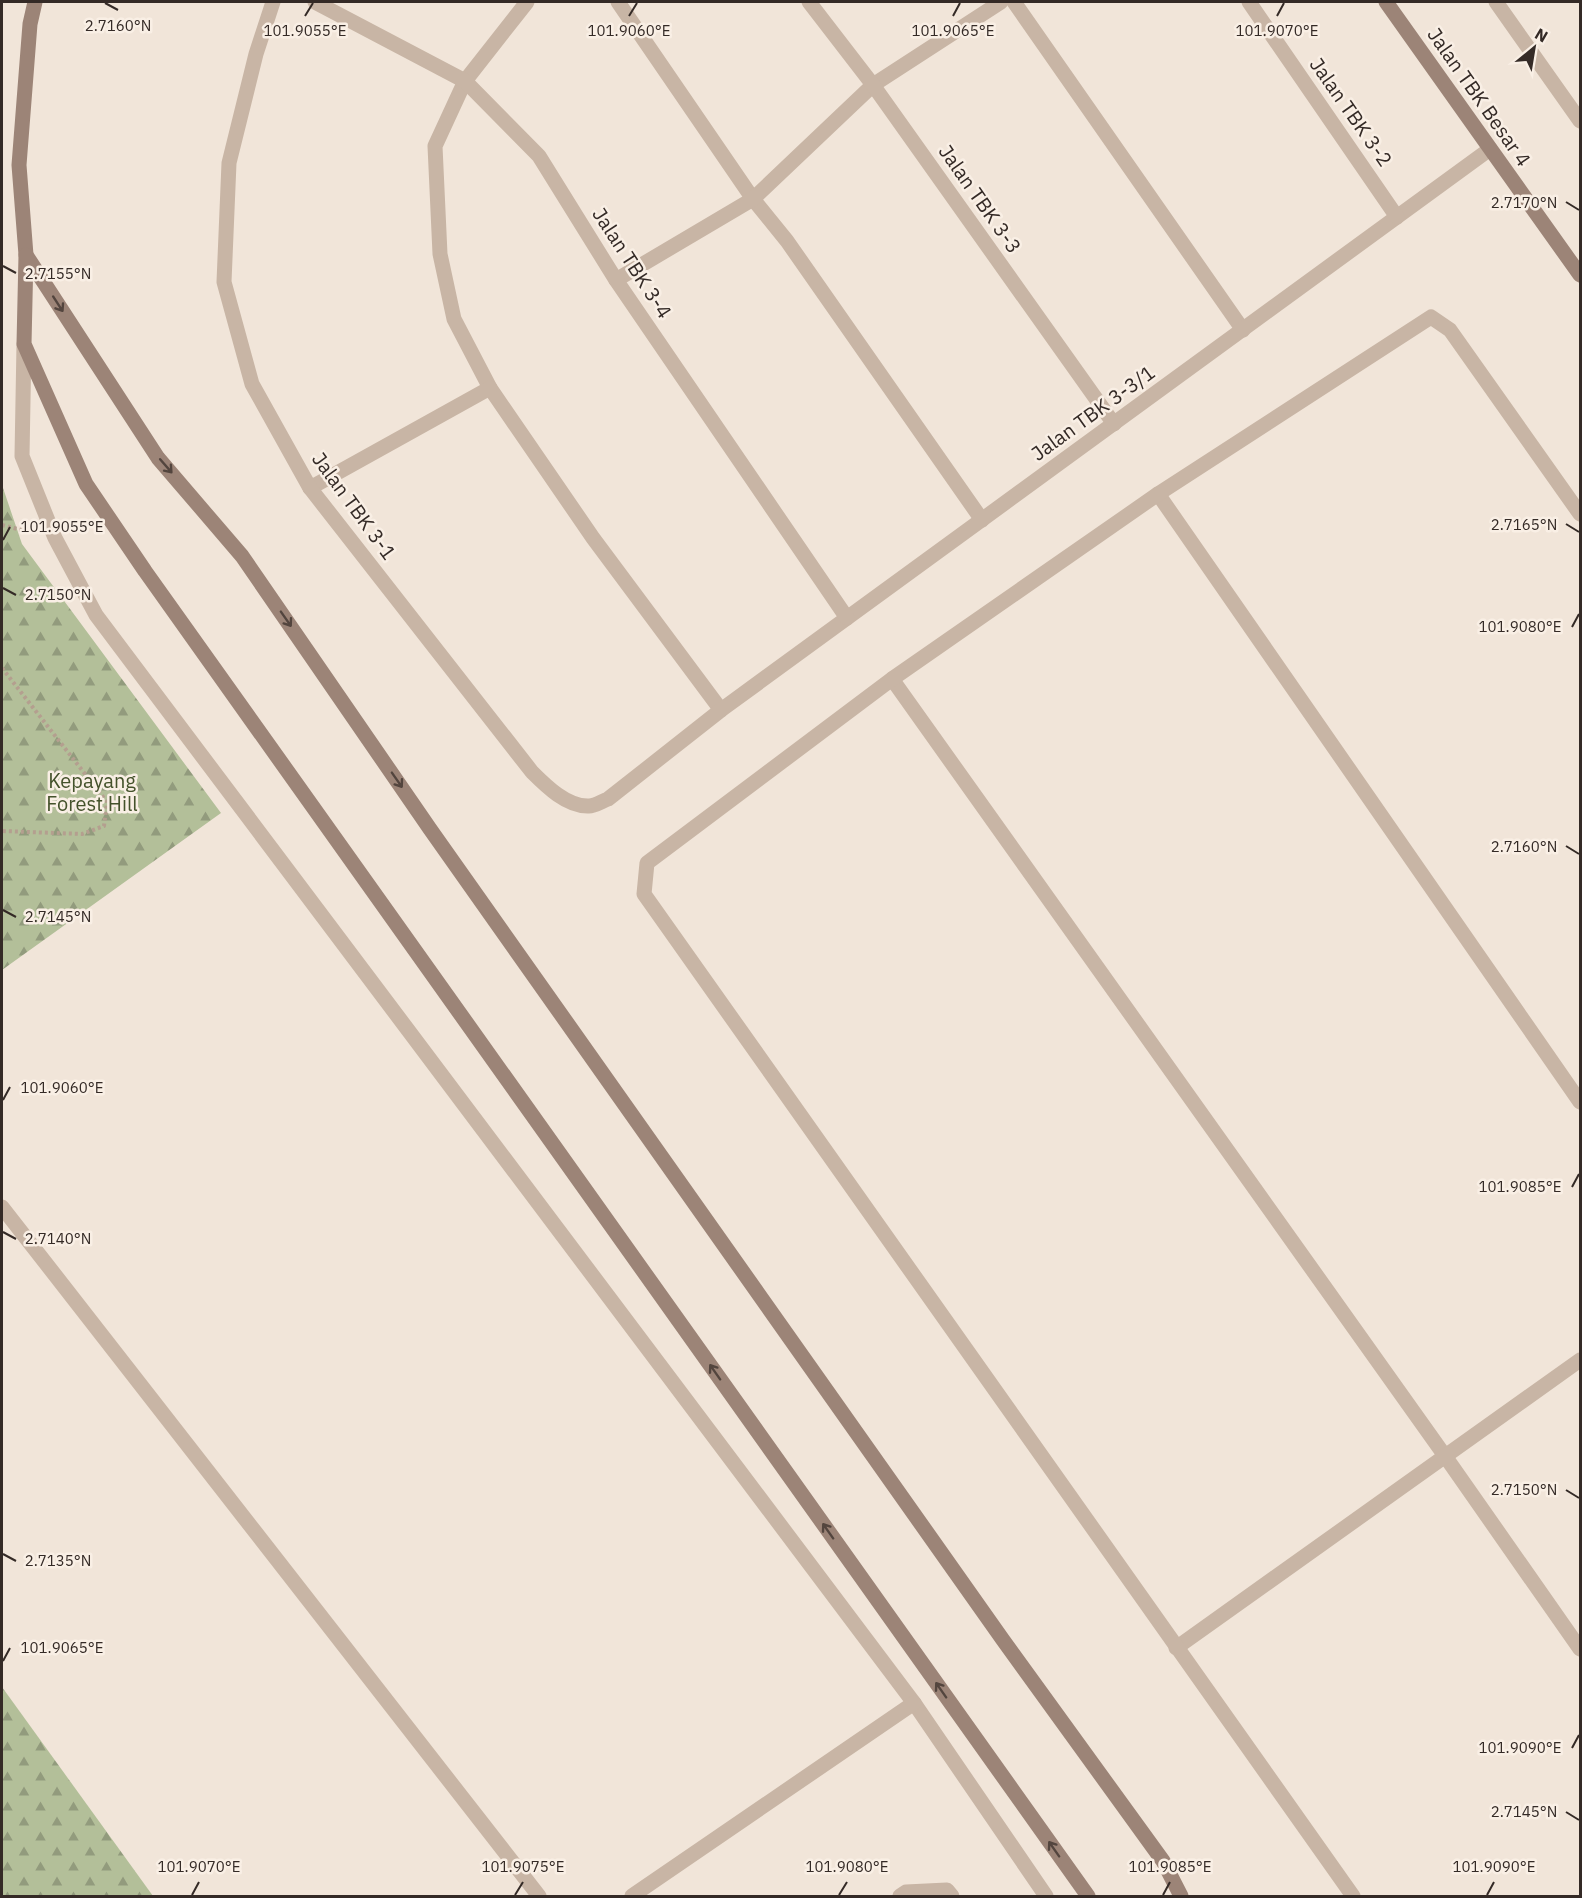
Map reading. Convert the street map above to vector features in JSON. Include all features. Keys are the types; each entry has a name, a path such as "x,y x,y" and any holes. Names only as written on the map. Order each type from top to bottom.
{"street":[{"path":"35,2 30,24 20,165 26,255 22,456 55,538 96,615 914,1703 1046,1896"},
{"name":"Jalan TBK 3-1","path":"273,2 256,54 229,163 224,282 252,384 310,488 532,772 551,791 572,802 590,806 608,799 721,710"},
{"name":"Jalan TBK 3-4","path":"315,2 465,81 539,156 616,280 847,618"},
{"path":"527,2 465,81 435,146 440,254 454,319 490,387 592,538 721,710"},
{"path":"618,2 753,199 787,241 982,520"},
{"name":"Jalan TBK 3-3","path":"809,2 873,85 1114,424"},
{"path":"616,280 753,199 873,85 1001,2"},
{"path":"1014,2 1243,330"},
{"name":"Jalan TBK 3-2","path":"1249,2 1397,217"},
{"name":"Jalan TBK Besar 4","path":"1386,2 1581,275"},
{"path":"1496,2 1581,121"},
{"name":"Jalan TBK 3-3/1","path":"721,710 1490,149"},
{"path":"26,255 158,458 242,556 430,829 1003,1640 1163,1861 1181,1896"},
{"path":"1353,1896 644,894 647,862 892,679 1158,494 1431,317 1450,330 1581,514"},
{"path":"24,344 86,484 145,571 1088,1896"},
{"path":"310,488 490,387"},
{"path":"1158,494 1581,1102"},
{"path":"892,679 1581,1649"},
{"path":"2,1207 539,1896"},
{"path":"1176,1648 1581,1360"},
{"path":"632,1896 914,1703"},
{"path":"900,1896 906,1892 950,1893"}],"path":[{"path":"2,668 107,802 104,826 82,834 2,831"}],"green space":[{"name":"Kepayang Forest Hill","path":"2,485 22,544 221,813 2,970"},
{"path":"2,1687 153,1896 2,1896"}]}
